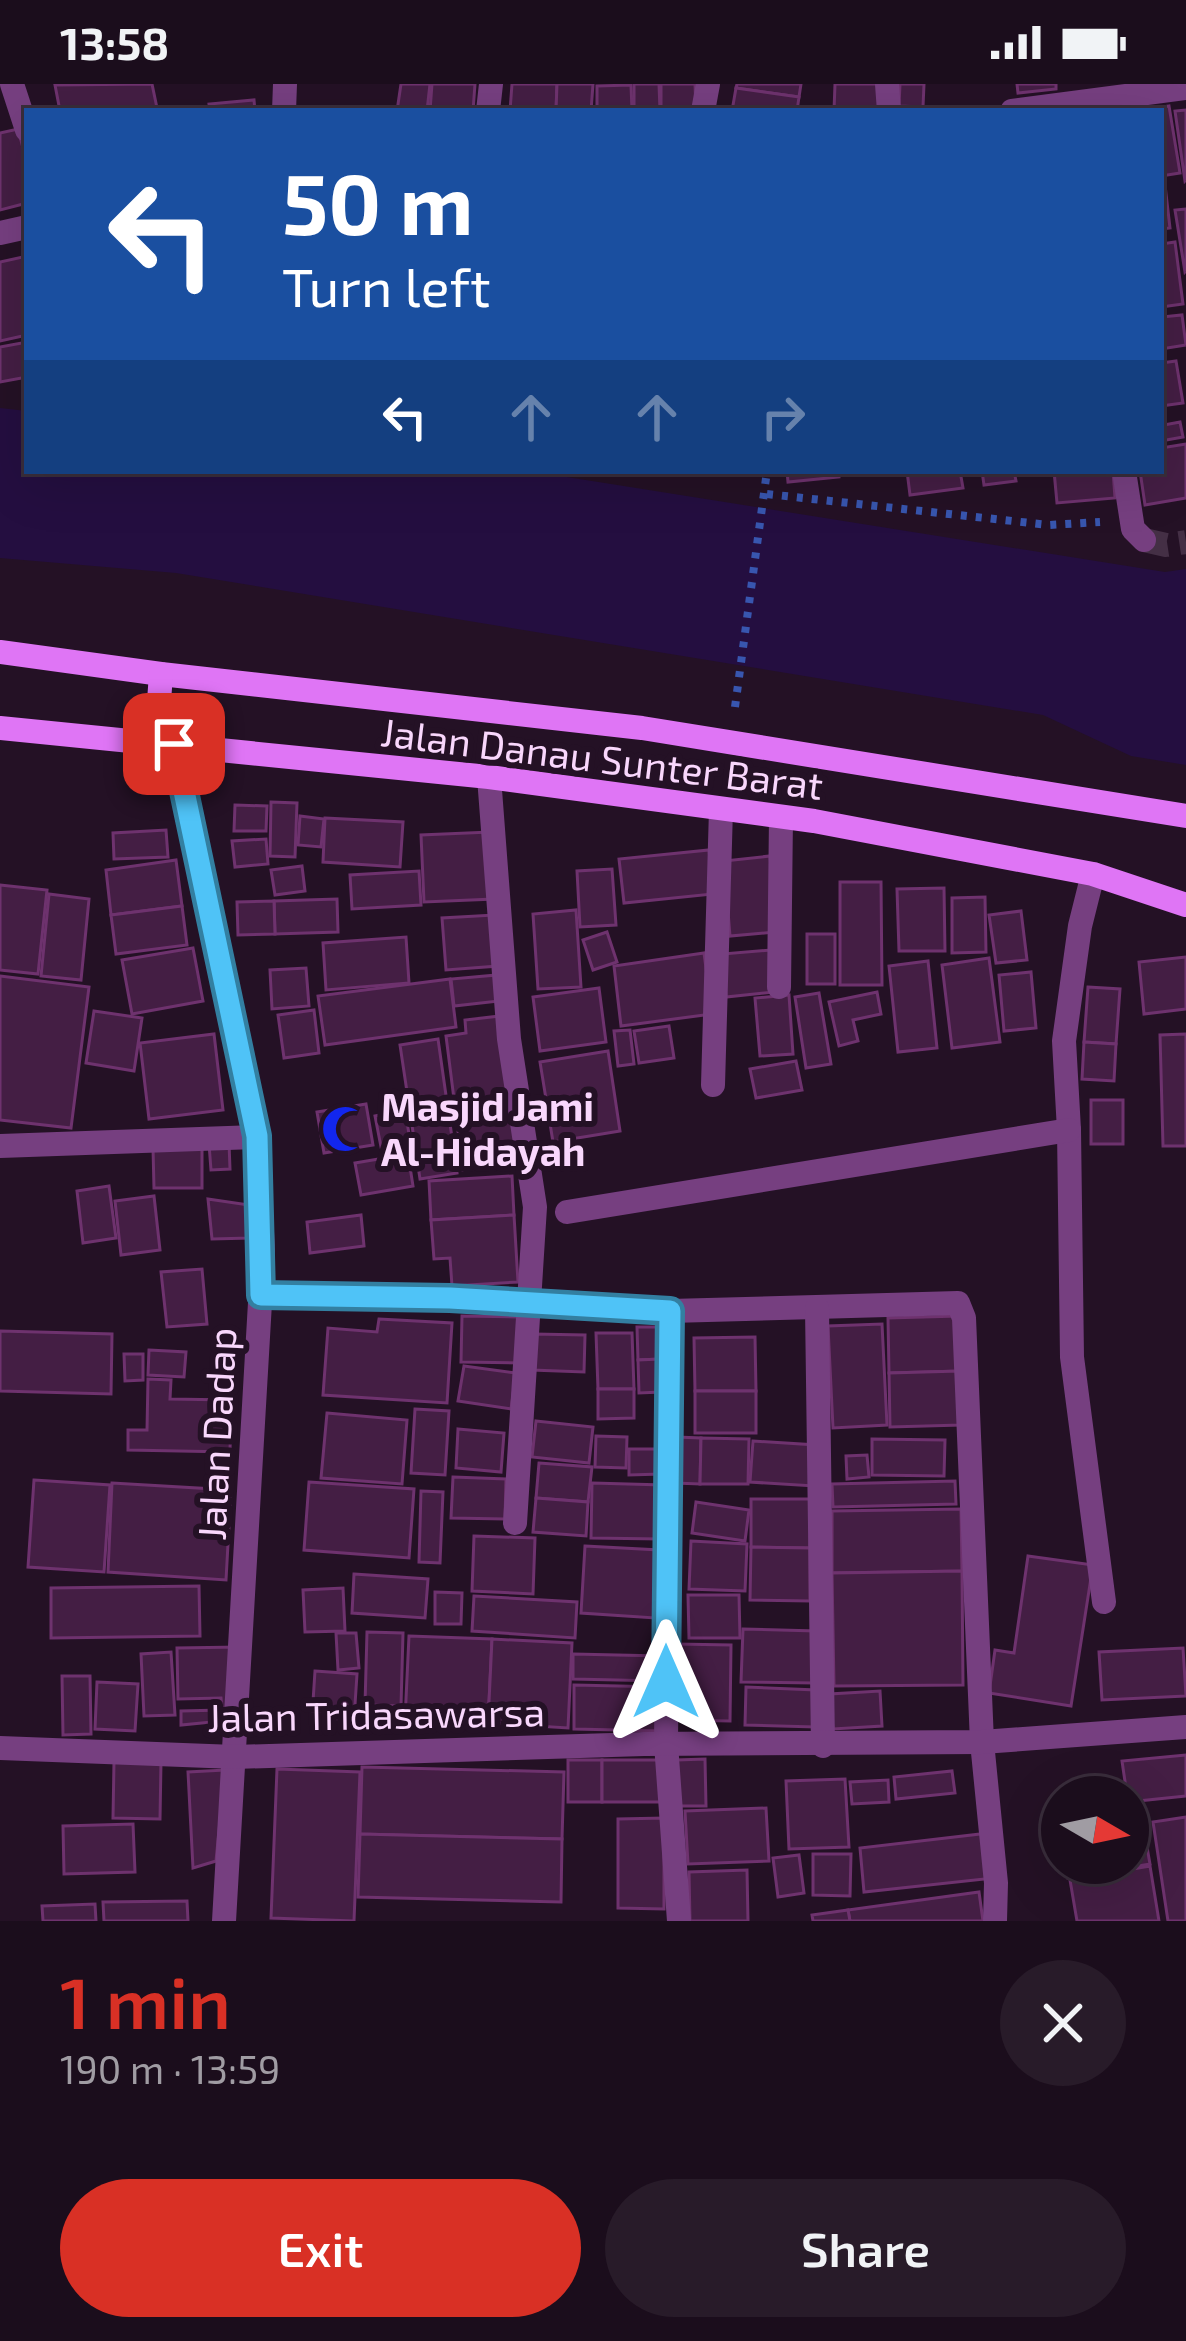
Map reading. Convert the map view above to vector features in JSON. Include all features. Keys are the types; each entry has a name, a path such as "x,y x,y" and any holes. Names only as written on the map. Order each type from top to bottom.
{"main road":[{"name":"Jalan Danau Sunter Barat","path":"0,652 642,728 1186,815"},
{"path":"161,674 165,743"},
{"name":"Jalan Danau Sunter Barat","path":"0,728 489,777 781,817 1093,874 1186,905"}],"street":[{"path":"11,84 24,121"},
{"path":"1026,108 1068,99 1186,88"},
{"path":"1125,474 1138,530"},
{"name":"Jalan Dadap","path":"165,743 257,1136 261,1295 224,1921"},
{"path":"489,777 508,1039 535,1207 515,1523"},
{"path":"713,1084 721,809"},
{"path":"779,987 781,817"},
{"path":"1093,874 1080,926 1064,1041 1072,1357 1103,1602"},
{"path":"568,1213 1069,1130"},
{"path":"0,1146 257,1136"},
{"path":"261,1295 670,1311 948,1301 961,1306 995,1921"},
{"path":"817,1308 823,1746"},
{"path":"670,1311 666,1744 679,1921"},
{"name":"Jalan Tridasawarsa","path":"0,1748 235,1757 666,1744 982,1742 1186,1727"}],"path":[{"path":"735,712 767,474"},
{"path":"766,498 1138,530"}],"shaded area":[{"path":"0,408 24,411 24,474 548,474 1165,572 1186,569 1186,765 1131,756 1043,715 176,573 0,558"}],"building":[{"path":"152,84 157,108 59,108 55,85"},
{"path":"401,84 430,84 427,108 397,108"},
{"path":"432,84 475,84 473,108 430,108"},
{"path":"512,84 557,84 556,108 510,108"},
{"path":"557,84 593,84 591,108 556,108"},
{"path":"634,84 659,84 660,108 634,108"},
{"path":"661,84 695,84 696,108 661,108"},
{"path":"737,84 801,84 799,97 736,88"},
{"path":"835,84 885,84 884,108 834,108"},
{"path":"900,84 924,84 923,107 899,106"},
{"path":"1017,84 1056,84 1056,89 1018,93"},
{"path":"631,85 632,108 597,108 597,86"},
{"path":"736,88 799,97 797,108 733,108"},
{"path":"254,100 255,108 210,108 209,104"},
{"path":"1169,106 1180,173 1164,176 1164,108 1156,108"},
{"path":"1186,110 1186,180 1185,181 1175,111"},
{"path":"18,129 24,152 24,204 0,210 0,133"},
{"path":"1164,185 1170,228 1164,229"},
{"path":"1186,209 1186,271 1185,272 1175,210"},
{"path":"1175,242 1183,304 1164,307 1164,244"},
{"path":"24,257 24,336 0,341 0,262"},
{"path":"1182,315 1186,345 1164,349 1164,317"},
{"path":"24,343 24,378 0,382 0,347"},
{"path":"1176,361 1183,403 1164,406 1164,363"},
{"path":"1180,422 1183,437 1164,440 1164,425"},
{"path":"1186,444 1186,498 1145,505 1140,474 1164,474 1164,448"},
{"path":"787,474 839,474 839,477 788,482"},
{"path":"907,474 961,474 963,488 910,495"},
{"path":"982,474 1015,474 1016,481 984,485"},
{"path":"1054,474 1113,474 1115,498 1057,503"},
{"path":"271,802 297,803 295,857 270,856"},
{"path":"235,805 267,806 266,831 234,831"},
{"path":"300,816 324,819 321,847 298,845"},
{"path":"325,818 403,822 400,867 323,862"},
{"path":"166,830 168,857 114,859 113,833"},
{"path":"490,832 494,899 424,902 421,835"},
{"path":"266,839 268,864 235,867 232,841"},
{"path":"709,850 713,894 624,903 619,859"},
{"path":"770,856 776,932 730,936 724,861"},
{"path":"176,860 182,906 111,915 106,870"},
{"path":"302,866 305,891 275,895 271,870"},
{"path":"612,869 616,925 580,927 577,871"},
{"path":"419,871 421,905 352,909 350,875"},
{"path":"840,882 881,882 882,985 840,985"},
{"path":"0,885 47,890 38,974 0,970"},
{"path":"944,888 945,951 899,951 897,889"},
{"path":"49,894 89,899 81,980 41,976"},
{"path":"985,897 986,952 952,953 952,898"},
{"path":"337,899 338,932 275,934 274,901"},
{"path":"274,901 275,934 238,935 237,902"},
{"path":"182,906 187,945 116,954 111,915"},
{"path":"576,910 581,987 538,989 533,914"},
{"path":"1021,911 1027,960 996,963 989,915"},
{"path":"494,915 498,966 446,970 442,918"},
{"path":"607,932 617,962 593,970 583,940"},
{"path":"807,934 835,934 835,984 807,984"},
{"path":"406,937 409,983 326,990 323,943"},
{"path":"193,948 203,1001 132,1014 122,960"},
{"path":"771,950 774,992 726,997 722,954"},
{"path":"704,953 712,1014 621,1026 614,966"},
{"path":"1186,957 1186,1009 1144,1014 1139,962"},
{"path":"989,958 1000,1042 952,1048 942,965"},
{"path":"928,961 937,1048 898,1052 889,966"},
{"path":"306,968 309,1006 272,1009 270,970"},
{"path":"1031,972 1036,1028 1004,1031 999,975"},
{"path":"497,975 499,1001 454,1006 451,979"},
{"path":"0,976 89,987 71,1128 0,1120"},
{"path":"450,979 456,1027 325,1045 318,996"},
{"path":"1088,987 1120,989 1116,1044 1084,1042"},
{"path":"599,988 606,1042 540,1051 533,997"},
{"path":"877,992 881,1014 853,1020 858,1041 839,1046 829,1002"},
{"path":"819,993 831,1064 806,1068 795,997"},
{"path":"789,995 793,1054 760,1056 755,998"},
{"path":"314,1010 319,1053 284,1058 278,1015"},
{"path":"94,1011 142,1018 134,1071 86,1063"},
{"path":"500,1016 520,1162 463,1170 446,1036 466,1033 465,1020"},
{"path":"669,1026 674,1058 639,1063 634,1031"},
{"path":"630,1030 634,1064 618,1066 614,1031"},
{"path":"214,1034 223,1110 149,1119 140,1043"},
{"path":"1186,1034 1186,1146 1163,1146 1160,1035"},
{"path":"438,1039 457,1173 420,1179 400,1045"},
{"path":"1084,1042 1116,1044 1114,1081 1082,1079"},
{"path":"608,1051 620,1131 553,1142 540,1062"},
{"path":"796,1061 802,1090 756,1098 750,1069"},
{"path":"1091,1100 1123,1100 1123,1144 1091,1144"},
{"name":"Masjid Jami Al-Hidayah","path":"366,1104 373,1145 324,1153 317,1112"},
{"path":"405,1110 411,1146 382,1152 375,1116"},
{"path":"229,1143 230,1169 211,1170 209,1144"},
{"path":"153,1148 202,1148 202,1188 154,1188"},
{"path":"408,1154 413,1186 361,1195 355,1163"},
{"path":"512,1176 514,1215 431,1220 429,1181"},
{"path":"109,1186 116,1238 83,1243 77,1191"},
{"path":"154,1196 160,1250 121,1255 115,1201"},
{"path":"208,1199 249,1205 250,1238 212,1239"},
{"path":"361,1215 364,1246 310,1253 307,1222"},
{"path":"514,1215 518,1282 452,1286 450,1258 434,1259 431,1220"},
{"path":"202,1269 207,1324 167,1327 161,1272"},
{"path":"462,1316 520,1317 520,1363 461,1362"},
{"path":"959,1316 960,1371 889,1373 888,1318"},
{"path":"379,1319 452,1323 447,1403 323,1395 328,1328 377,1332"},
{"path":"882,1324 887,1425 833,1428 828,1326"},
{"path":"637,1327 660,1327 660,1359 638,1360"},
{"path":"0,1331 112,1334 111,1394 0,1391"},
{"path":"596,1333 632,1333 634,1389 598,1389"},
{"path":"533,1334 585,1335 584,1372 532,1370"},
{"path":"755,1337 756,1391 695,1391 694,1338"},
{"path":"149,1350 186,1352 184,1377 148,1375"},
{"path":"124,1354 143,1354 143,1380 125,1381"},
{"path":"660,1359 661,1392 639,1393 638,1360"},
{"path":"464,1366 516,1373 511,1409 458,1401"},
{"path":"960,1371 961,1425 890,1427 889,1373"},
{"path":"148,1379 171,1380 170,1399 231,1400 230,1452 128,1450 128,1430 147,1430"},
{"path":"598,1389 634,1389 634,1418 598,1419"},
{"path":"695,1391 756,1391 756,1433 695,1433"},
{"path":"415,1409 449,1411 445,1475 411,1473"},
{"path":"327,1413 407,1420 402,1484 321,1478"},
{"path":"536,1421 593,1427 589,1463 532,1457"},
{"path":"458,1429 504,1433 501,1472 456,1468"},
{"path":"596,1436 627,1437 626,1468 595,1467"},
{"path":"676,1437 701,1438 700,1484 675,1483"},
{"path":"701,1438 749,1439 748,1484 700,1484"},
{"path":"872,1439 945,1440 944,1476 872,1475"},
{"path":"753,1441 816,1445 814,1486 750,1482"},
{"path":"629,1449 660,1449 661,1474 629,1475"},
{"path":"867,1455 869,1477 847,1479 846,1456"},
{"path":"539,1463 592,1467 588,1502 536,1498"},
{"path":"453,1477 506,1479 505,1519 451,1518"},
{"path":"34,1480 110,1485 104,1572 28,1567"},
{"path":"955,1481 956,1504 833,1507 832,1484"},
{"path":"309,1482 414,1489 409,1558 304,1550"},
{"path":"112,1483 231,1490 226,1580 108,1572"},
{"path":"592,1483 663,1485 661,1539 591,1538"},
{"path":"421,1491 443,1492 440,1563 419,1562"},
{"path":"536,1498 588,1502 586,1536 533,1532"},
{"path":"751,1499 811,1499 810,1548 751,1547"},
{"path":"696,1502 749,1510 745,1541 692,1533"},
{"path":"961,1509 962,1571 832,1573 832,1511"},
{"path":"474,1536 535,1538 533,1594 472,1591"},
{"path":"691,1541 747,1544 745,1591 689,1589"},
{"path":"585,1546 659,1550 655,1618 581,1613"},
{"path":"751,1547 810,1548 810,1601 750,1600"},
{"path":"1028,1556 1093,1565 1071,1706 989,1693 995,1650 1014,1653"},
{"path":"962,1571 963,1685 834,1686 832,1573"},
{"path":"354,1574 428,1579 425,1618 352,1613"},
{"path":"199,1586 200,1636 51,1638 51,1588"},
{"path":"343,1588 345,1631 305,1632 303,1590"},
{"path":"435,1592 462,1593 461,1624 435,1624"},
{"path":"688,1595 739,1595 740,1638 689,1638"},
{"path":"474,1596 577,1602 575,1638 472,1631"},
{"path":"743,1629 816,1631 815,1683 741,1682"},
{"path":"367,1632 403,1633 401,1706 365,1705"},
{"path":"336,1633 356,1633 359,1668 338,1670"},
{"path":"409,1636 492,1639 488,1723 405,1720"},
{"path":"492,1639 572,1643 568,1728 488,1723"},
{"path":"675,1644 731,1645 730,1721 674,1720"},
{"path":"239,1647 233,1720 181,1725 181,1711 222,1710 221,1698 178,1699 177,1648"},
{"path":"1183,1648 1186,1696 1102,1700 1099,1652"},
{"path":"171,1652 175,1715 144,1716 141,1654"},
{"path":"573,1654 661,1656 661,1681 573,1679"},
{"path":"315,1671 357,1674 354,1720 312,1717"},
{"path":"62,1676 90,1676 91,1734 63,1735"},
{"path":"97,1682 138,1684 135,1731 95,1729"},
{"path":"574,1685 663,1687 662,1731 574,1729"},
{"path":"746,1687 816,1690 815,1727 745,1725"},
{"path":"880,1691 882,1726 833,1729 830,1694"},
{"path":"1186,1755 1186,1796 1149,1800 1149,1776 1124,1776 1122,1761"},
{"path":"705,1759 706,1806 678,1806 677,1760"},
{"path":"568,1760 602,1760 602,1802 568,1802"},
{"path":"602,1760 663,1760 663,1802 602,1802"},
{"path":"114,1762 161,1762 160,1819 113,1818"},
{"path":"362,1767 564,1772 562,1839 360,1834"},
{"path":"277,1769 360,1772 354,1921 271,1918"},
{"path":"225,1770 216,1861 193,1868 188,1772"},
{"path":"952,1771 955,1793 896,1799 894,1777"},
{"path":"845,1779 849,1847 789,1849 786,1781"},
{"path":"888,1780 889,1802 852,1804 850,1782"},
{"path":"766,1808 769,1861 688,1864 685,1811"},
{"path":"1186,1817 1186,1921 1168,1921 1153,1822"},
{"path":"664,1818 664,1909 618,1908 618,1819"},
{"path":"133,1824 135,1872 64,1874 63,1826"},
{"path":"989,1833 994,1878 864,1892 860,1848"},
{"path":"360,1834 562,1839 561,1902 358,1897"},
{"path":"813,1854 851,1854 850,1896 813,1895"},
{"path":"799,1855 804,1893 778,1897 773,1858"},
{"path":"1149,1866 1159,1921 1077,1921 1071,1884 1149,1884"},
{"path":"747,1870 748,1921 690,1921 689,1872"},
{"path":"979,1892 983,1921 850,1921 848,1910"},
{"path":"187,1901 188,1921 104,1921 103,1902"},
{"path":"95,1904 96,1921 43,1921 42,1906"},
{"path":"848,1910 850,1921 813,1921 812,1915"}],"tunnel":[{"path":"1144,540 1166,545 1186,542"}],"place":[{"name":"Masjid Jami Al-Hidayah","path":"345,1129"}],"route":[{"path":"174,744 257,1136 261,1295 450,1298 670,1311 666,1682"}]}
